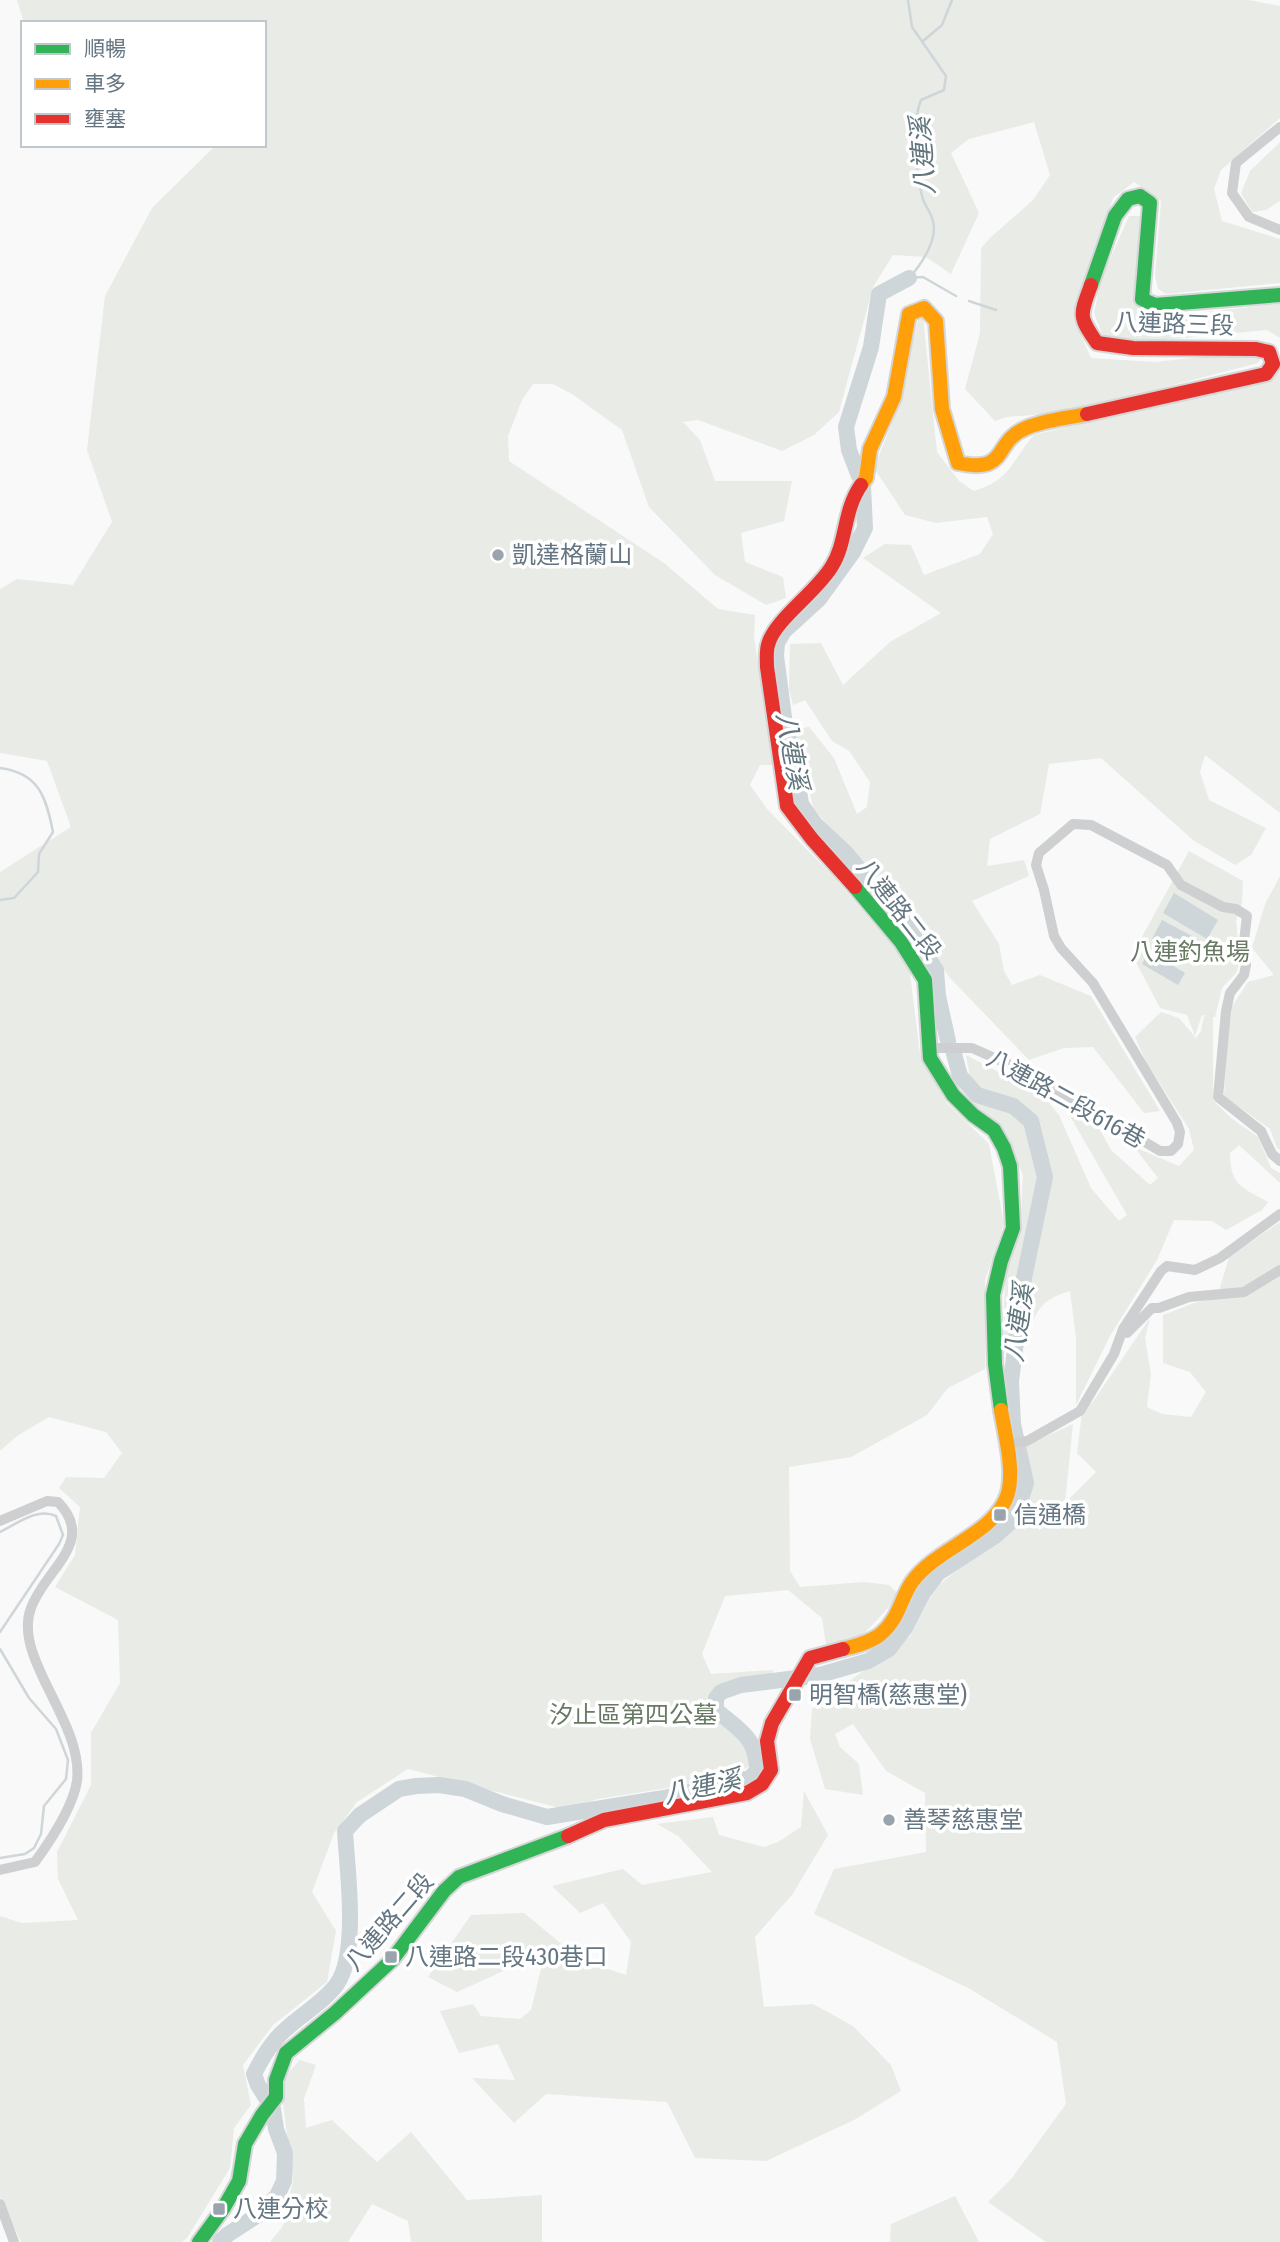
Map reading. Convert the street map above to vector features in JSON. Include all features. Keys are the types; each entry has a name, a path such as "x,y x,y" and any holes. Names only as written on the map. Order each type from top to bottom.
{"street":[{"path":"1280,127 1236,163 1231,193 1249,216 1280,230"},
{"name":"八連路三段","path":"958,463 978,468 991,465 1009,441 1025,428 1266,374 1273,364 1269,352 1256,349 1133,348 1097,343 1082,322 1083,308 1115,216 1128,199 1140,196 1150,203 1142,299 1156,305 1280,295"},
{"name":"八連路二段","path":"199,2242 239,2181 245,2144 276,2097 276,2080 286,2053 335,2013 392,1960 436,1900 459,1877 550,1844 604,1820 747,1793 762,1784 771,1770 767,1741 772,1723 810,1658 863,1644 882,1633 899,1612 912,1582 944,1551 970,1536 997,1513 1006,1500 1011,1482 995,1364 993,1296 1001,1261 1013,1228 1010,1166 994,1130 953,1095 930,1058 925,979 901,942 787,806 766,667 766,647 773,632 817,588 834,564 852,498 866,478 870,449 894,397 909,314 924,308 936,321 942,409 958,463"},
{"name":"八連路二段616巷","path":"930,1048 972,1048 1029,1073 1160,1151 1171,1151 1178,1144 1180,1132 1177,1123 1093,983 1060,948 1054,936 1036,865 1039,853 1073,824 1091,825 1167,865 1181,885 1247,916 1244,941 1246,965 1244,975 1230,993 1226,1011 1218,1097 1261,1131 1272,1154 1280,1161"},
{"path":"1008,1445 1027,1440 1080,1411 1123,1329 1161,1271 1167,1266 1195,1270 1220,1258 1280,1214"},
{"path":"1114,1350 1136,1322 1152,1308 1189,1297 1244,1292 1280,1270"},
{"path":"0,1521 47,1501 58,1502 69,1513 74,1525 73,1541 37,1597 27,1622 27,1634 37,1663 71,1733 77,1764 77,1782 64,1816 36,1862 0,1870"},
{"path":"0,2204 15,2242"}],"green space":[{"name":"汐止區第四公墓","path":"17,0 1249,0 1280,6 1280,118 1221,170 1214,189 1222,221 1280,239 1280,283 1166,294 1158,289 1155,276 1161,201 1134,182 1113,198 1074,320 1091,358 1155,362 1265,350 1258,363 1069,412 1006,417 995,421 965,389 980,333 981,248 1033,200 1050,175 1034,122 969,139 951,153 979,213 951,274 926,257 893,255 873,287 839,412 814,435 782,451 698,420 683,422 700,440 715,481 792,481 784,521 741,533 745,562 783,577 786,598 766,605 715,575 649,507 622,430 572,394 553,384 533,384 522,400 508,436 509,461 664,563 718,609 755,615 754,636 773,765 760,765 750,785 768,810 832,875 909,965 920,1054 946,1102 989,1144 1004,1224 985,1280 985,1369 948,1388 927,1415 851,1457 789,1467 790,1571 800,1587 864,1582 889,1585 900,1595 862,1636 826,1645 822,1618 788,1590 725,1596 702,1654 711,1674 773,1670 772,1674 718,1686 710,1696 719,1713 752,1739 756,1753 748,1767 725,1779 598,1799 564,1809 408,1769 357,1802 334,1833 312,1892 336,1931 327,1982 273,2025 243,2065 251,2105 234,2128 230,2168 182,2242 21,2242 0,2197 0,1916 22,1923 78,1920 58,1879 57,1852 91,1785 91,1733 120,1683 118,1620 55,1587 75,1555 80,1507 59,1488 66,1477 104,1478 122,1453 106,1432 49,1417 17,1436 0,1451 0,872 71,827 47,761 0,753 0,589 17,579 73,585 112,522 87,450 105,296 152,208 214,147 266,147 266,21 23,21"},
{"path":"1280,142 1280,201 1266,210 1252,212 1241,193 1250,171"},
{"path":"1129,216 1140,216 1136,305 1141,313 1159,317 1280,304 1280,338 1267,330 1122,344 1102,334 1094,313 1101,279"},
{"path":"923,317 937,452 959,481 974,491 1004,475 1034,435 1274,376 1280,366 1280,813 1205,755 1200,772 1209,800 1266,828 1251,855 1235,865 1193,840 1101,758 1049,764 1040,814 990,839 987,866 1024,860 1029,876 972,901 999,944 1004,971 1012,985 1040,975 1091,996 1160,1111 1144,1113 1093,1047 1064,1048 1029,1060 950,978 909,922 814,809 792,730 809,727 834,758 857,814 867,807 870,782 849,751 832,741 805,700 793,705 789,689 790,644 821,643 843,685 890,642 941,613 863,558 885,544 911,545 924,575 980,554 993,534 987,517 936,523 905,515 874,468 898,408 918,320"},
{"name":"八連釣魚場","path":"1189,851 1243,881 1242,903 1236,920 1240,961 1236,973 1222,988 1213,1017 1213,1100 1231,1118 1258,1137 1271,1168 1280,1173 1280,1183 1239,1145 1230,1153 1235,1179 1245,1189 1268,1202 1262,1210 1226,1230 1212,1221 1174,1220 1157,1260 1110,1336 1076,1405 1076,1338 1070,1291 1050,1300 1038,1311 1024,1347 1003,1345 1005,1274 1020,1232 1023,1175 999,1123 975,1105 966,1055 1042,1095 1059,1115 1091,1188 1119,1221 1127,1215 1067,1111 1098,1126 1111,1150 1150,1185 1158,1178 1134,1147 1179,1166 1194,1150 1189,1129 1146,1062 1135,1037 1161,1012 1179,1018 1196,1038 1201,1031 1204,1016 1208,1016 1202,1015 1195,1036 1187,1015 1160,1008 1132,955"},
{"path":"1280,876 1280,1150 1270,1129 1224,1096 1229,1011 1248,982 1274,975 1252,948 1265,904"},
{"path":"1280,1222 1280,2242 1046,2242 988,2202 1012,2178 1066,2104 1057,2042 970,1989 814,1914 834,1869 926,1852 925,1793 886,1771 853,1724 835,1734 840,1747 859,1764 863,1795 825,1789 810,1739 812,1709 910,1636 936,1587 1005,1532 1033,1486 1025,1446 1073,1424 1065,1503 1096,1472 1077,1453 1082,1413 1094,1400 1150,1318 1145,1338 1151,1374 1147,1407 1162,1414 1191,1417 1206,1392 1190,1372 1163,1363 1163,1315 1194,1303 1217,1298 1229,1257"},
{"path":"804,1791 828,1835 792,1895 755,1937 764,2007 813,2004 853,2026 891,2065 901,2091 854,2120 766,2161 695,2158 667,2102 546,2094 514,2123 472,2078 515,2080 498,2044 459,2053 440,2011 473,2004 481,2016 520,2019 531,2010 545,1952 457,1992 428,1977 471,1915 524,1913 581,1960 626,1975 631,1942 603,1903 580,1913 552,1886 623,1869 642,1885 712,1872 678,1836 657,1824 713,1817 719,1835 764,1847 778,1842 801,1827"},
{"path":"300,2060 316,2065 304,2099 306,2128 332,2120 377,2162 411,2132 467,2200 542,2195 542,2242 411,2242 408,2221 372,2204 348,2242 270,2242 283,2226 293,2180 280,2081"},
{"path":"955,2196 979,2242 890,2242 891,2224"}],"shaded area":[{"path":"1174,893 1218,920 1207,939 1163,913"},
{"path":"1162,920 1205,943 1195,962 1152,939"},
{"path":"1149,951 1185,973 1178,985 1142,964"}],"waterway":[{"name":"八連溪","path":"908,0 912,27 946,76 944,90 921,100 918,110 915,135 918,174 922,196 934,228 931,244 909,278"},
{"path":"923,41 942,25 952,0"},
{"path":"909,278 923,277 956,296"},
{"name":"八連溪","path":"859,476 849,450 846,427 871,347 879,294 909,278"},
{"path":"969,301 996,310"},
{"name":"八連溪","path":"863,486 865,528 853,552 819,599 784,631 777,643 776,656 785,725 801,804 815,824 846,853 905,924 936,970 938,996 948,1041"},
{"path":"0,768 24,775 32,781 43,798 53,832 39,854 38,872 14,898 0,900"},
{"name":"八連溪","path":"220,2242 258,2215 277,2196 284,2181 285,2153 276,2129 273,2109 254,2074 275,2040 332,1991 344,1970 350,1932 345,1831 360,1815 399,1789 416,1786 439,1785 465,1789 502,1804 547,1817 664,1798 750,1778 757,1771 754,1750 746,1736 716,1710 716,1698 721,1692 741,1685 820,1675 868,1661 889,1649 938,1573 995,1536 1015,1518 1026,1483 1013,1424 1011,1381 1024,1278 1045,1177 1031,1121 1013,1106 977,1095 960,1076 954,1054"},
{"path":"0,1532 34,1515 49,1514 56,1516 63,1535 0,1632"},
{"path":"0,1649 29,1698 56,1729 68,1760 66,1779 44,1806 41,1834 34,1848 25,1854 0,1858"}],"traffic: fast":[{"path":"1091,285 1115,216 1128,199 1140,196 1150,203 1142,299 1155,305 1280,295"},
{"path":"855,887 901,942 925,980 930,1058 953,1095 973,1115 994,1130 1010,1166 1013,1228 993,1295 995,1364 1001,1410"},
{"path":"199,2242 239,2181 245,2144 276,2097 276,2080 286,2053 335,2013 392,1960 444,1891 459,1877 568,1836"}],"traffic: slow":[{"path":"861,485 866,478 870,449 894,397 909,314 924,308 936,321 942,409 958,463 986,464 999,455 1015,434 1026,428 1087,414"},
{"path":"843,1649 869,1641 882,1633 892,1621 908,1588 922,1570 987,1524 1005,1501 1010,1469 1001,1410"}],"traffic: jam":[{"path":"1087,414 1266,374 1273,364 1269,352 1256,349 1133,348 1097,343 1086,327 1083,315 1091,285"},
{"path":"855,887 787,806 767,656 768,645 778,626 817,586 837,557 851,505 861,485"},
{"path":"568,1836 604,1820 747,1793 762,1784 771,1770 767,1741 772,1723 810,1658 843,1649"}],"place":[{"name":"凱達格蘭山","path":"498,555"},
{"name":"信通橋","path":"1000,1515"},
{"name":"明智橋(慈惠堂)","path":"795,1695"},
{"name":"善琴慈惠堂","path":"889,1820"},
{"name":"八連路二段430巷口","path":"391,1957"},
{"name":"八連分校","path":"219,2209"}]}
